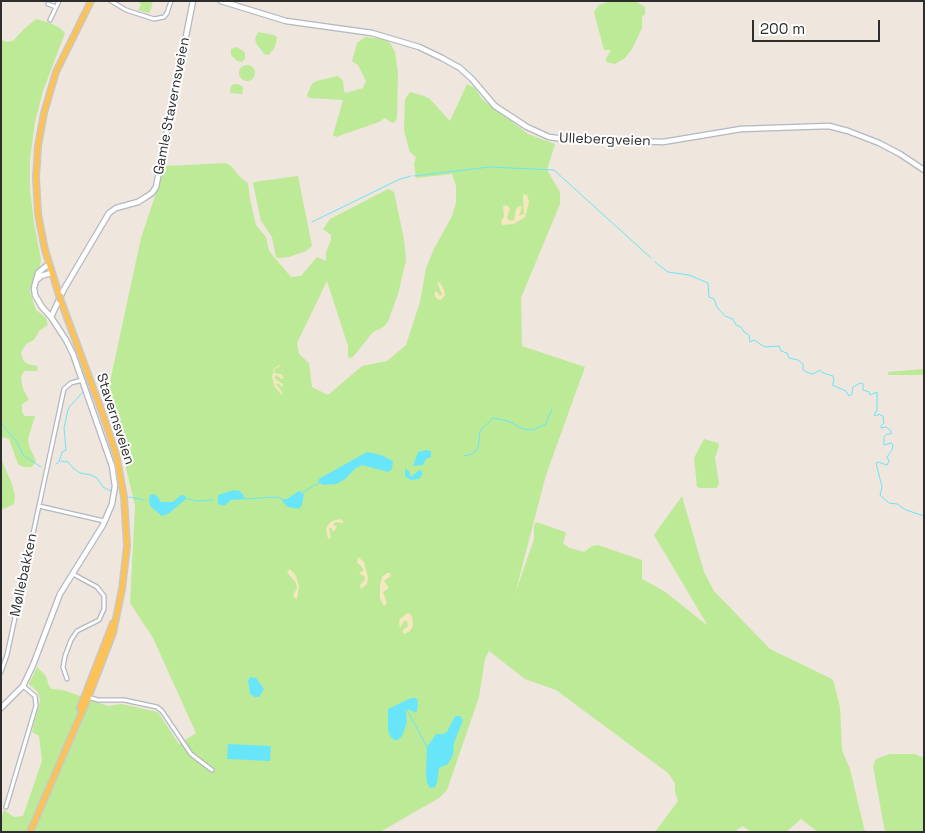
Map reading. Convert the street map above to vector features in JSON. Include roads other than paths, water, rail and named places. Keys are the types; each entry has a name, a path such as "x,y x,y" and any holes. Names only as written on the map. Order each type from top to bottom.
{"main road":[{"path":"51,273 41,232 37,200 36,169 40,134 46,102 56,72 90,1"},
{"name":"Stavernsveien","path":"30,832 109,644 116,622 124,579 126,546 126,515 122,480 116,454 51,273"}],"street":[{"path":"50,20 59,1"},
{"path":"111,1 126,10 154,19 164,17 170,1"},
{"name":"Gamle Stavernsveien","path":"51,317 64,289 109,213 116,208 138,202 152,193 156,187 193,1"},
{"name":"Ullebergveien","path":"221,1 286,20 372,33 419,47 460,68 495,106 527,127 549,137 663,142 741,129 823,126 840,128 879,143 924,170"},
{"path":"48,4 56,7"},
{"path":"1,708 23,686 60,594 104,521 112,504 115,486 112,466 66,340 35,295 34,288 38,273 49,265"},
{"path":"35,281 40,276 51,273"},
{"name":"Møllebakken","path":"1,672 7,656 64,389 71,383 82,380"},
{"path":"39,506 104,521"},
{"path":"67,679 63,667 71,640 77,631 99,620 104,609 104,596 97,588 72,574"},
{"path":"6,807 36,706 34,696 23,686"},
{"path":"87,697 103,701 124,700 156,706 162,711 191,754 212,770"}],"water":[{"path":"431,451 431,457 426,459 423,465 413,466 418,452"},
{"path":"367,452 381,455 393,461 392,469 388,472 362,465 336,484 323,485 318,482 319,479"},
{"path":"405,469 409,471 411,477 419,470 422,471 422,475 419,479 411,480 405,476"},
{"path":"234,490 240,491 246,499 231,500 224,506 218,504 218,495"},
{"path":"299,491 304,494 302,505 299,509 288,507 283,502 282,499 287,499"},
{"path":"153,494 161,502 173,502 181,495 185,496 186,499 168,514 162,516 150,506 150,495"},
{"path":"250,677 256,678 264,689 259,697 250,694 248,681"},
{"path":"411,698 418,700 417,711 415,713 409,709 406,711 407,723 402,736 398,740 394,740 388,730 388,709"},
{"path":"455,716 460,716 463,720 454,743 453,755 448,764 439,768 437,783 435,787 430,788 427,783 426,774 427,747 436,734 447,732"},
{"path":"228,744 271,746 270,761 227,759"}],"waterway":[{"path":"414,176 489,167 554,170 651,258"},
{"path":"312,222 400,179 411,176"},
{"path":"655,262 668,272 689,275 708,283 709,297 714,299 717,307 725,316 733,319 736,325 749,335 750,342 754,340 765,347 779,346 781,351 787,353 789,358 798,360 803,364 803,370 806,372 813,374 820,370 833,376 834,381 832,385 846,391 849,396 852,394 853,387 860,383 863,384 863,390 869,392 870,395 877,392 877,410 874,415 883,416 884,423 881,428 886,427 891,431 891,434 887,434 884,437 884,445 891,443 893,445 887,457 889,461 887,465 876,463 882,487 880,495 889,503 897,504 906,510 924,516"},
{"path":"56,464 59,462 62,452 66,450 64,428 68,410 83,392"},
{"path":"463,456 472,454 478,449 480,431 493,418 508,421 523,429 533,430 546,424 552,409"},
{"path":"1,423 17,442 23,455 41,467"},
{"path":"61,461 68,462 80,473 97,478 103,487 111,491"},
{"path":"303,492 319,483"},
{"path":"129,497 144,500"},
{"path":"246,499 277,497 282,499"},
{"path":"186,498 196,501 214,500"},
{"path":"407,710 427,747"}]}
